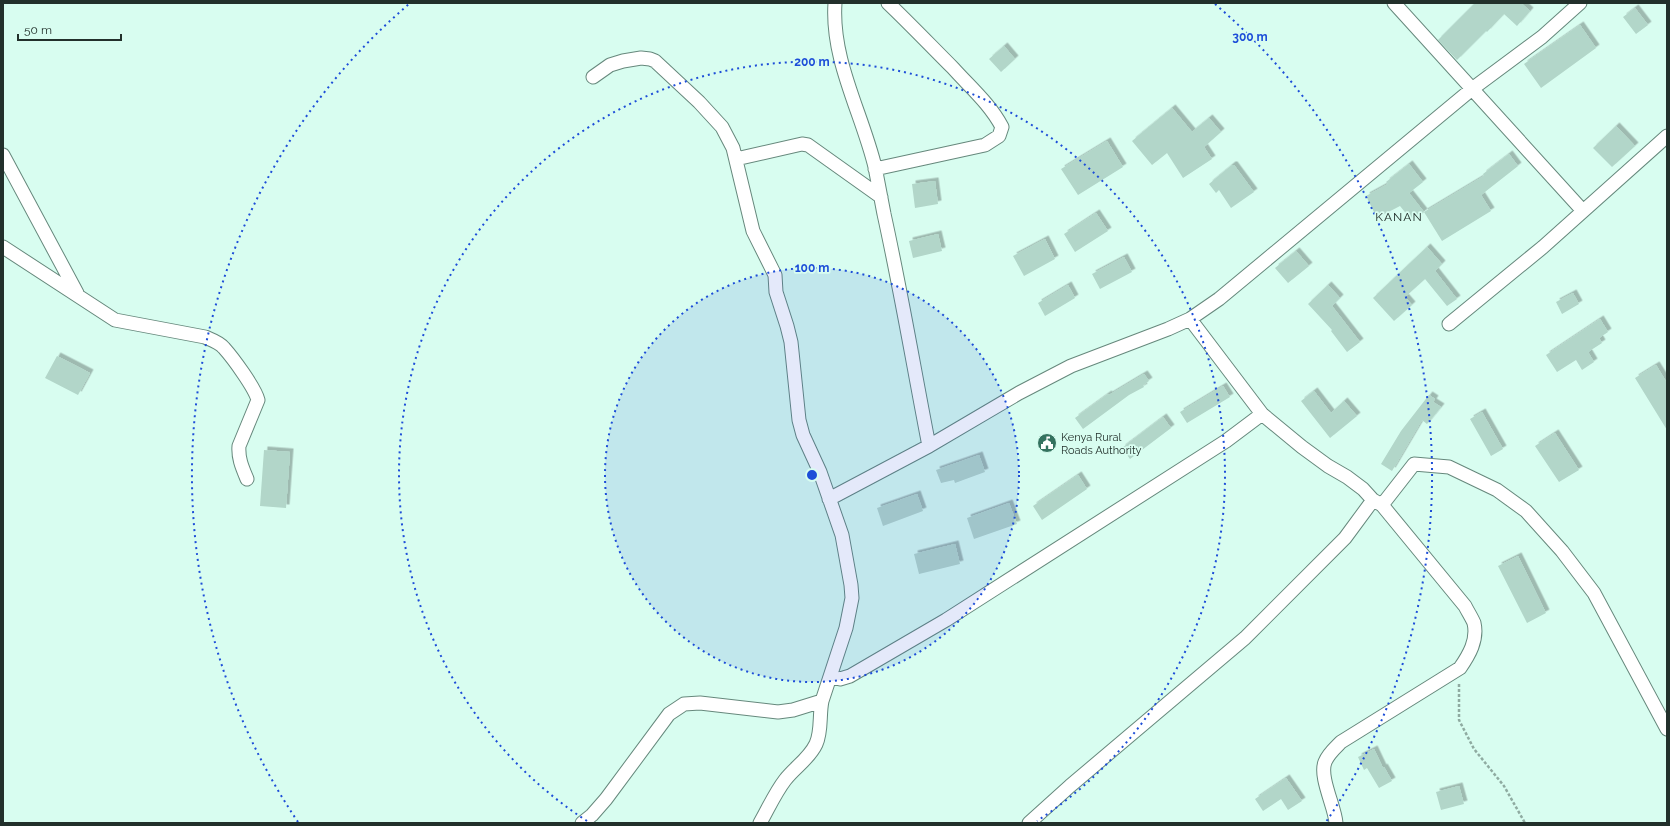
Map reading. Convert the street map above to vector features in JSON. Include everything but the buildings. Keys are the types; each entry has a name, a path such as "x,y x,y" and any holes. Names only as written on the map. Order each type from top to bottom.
{"street":[{"path":"835,3 836,38 847,80 870,147 897,274 929,446"},
{"path":"875,169 985,145 999,136 1002,127 994,113 902,9 888,3"},
{"path":"1394,3 1583,211"},
{"path":"830,499 929,446 1019,393 1071,366 1142,340 1190,319 1220,299 1472,89 1542,37 1580,3"},
{"path":"593,77 610,65 641,58 650,59 655,61 700,102 722,127 733,148 754,230 775,275 776,292 791,342 799,420 803,435 820,472 842,535 852,598 846,628 819,713 819,735 816,745 805,760 786,778 760,823"},
{"path":"1449,324 1542,247 1667,136"},
{"path":"736,158 802,144 808,145 880,197"},
{"path":"3,155 79,295"},
{"path":"3,247 79,295 115,320 205,337 217,342 224,348 251,385 258,400 239,446 238,454 240,464 247,478"},
{"path":"1190,319 1262,414 1302,447 1328,466 1347,477 1377,503 1465,606 1474,623 1474,637 1470,653 1460,668 1341,742 1331,753 1325,763 1324,775 1335,814 1336,823"},
{"path":"830,678 840,679 850,676 946,620 1219,445 1262,414"},
{"path":"1029,823 1070,786 1246,638 1345,538 1414,464 1449,467 1497,490 1526,511 1562,551 1594,593 1667,729"},
{"path":"582,823 592,815 606,799 669,714 684,704 700,703 778,712 793,710 822,702"}],"path":[{"path":"1459,682 1459,720 1474,749 1504,786 1525,823"}],"place":[{"name":"Kenya Rural Roads Authority","path":"1047,443"}],"district":[{"name":"KANAN","path":"1399,217"}]}
